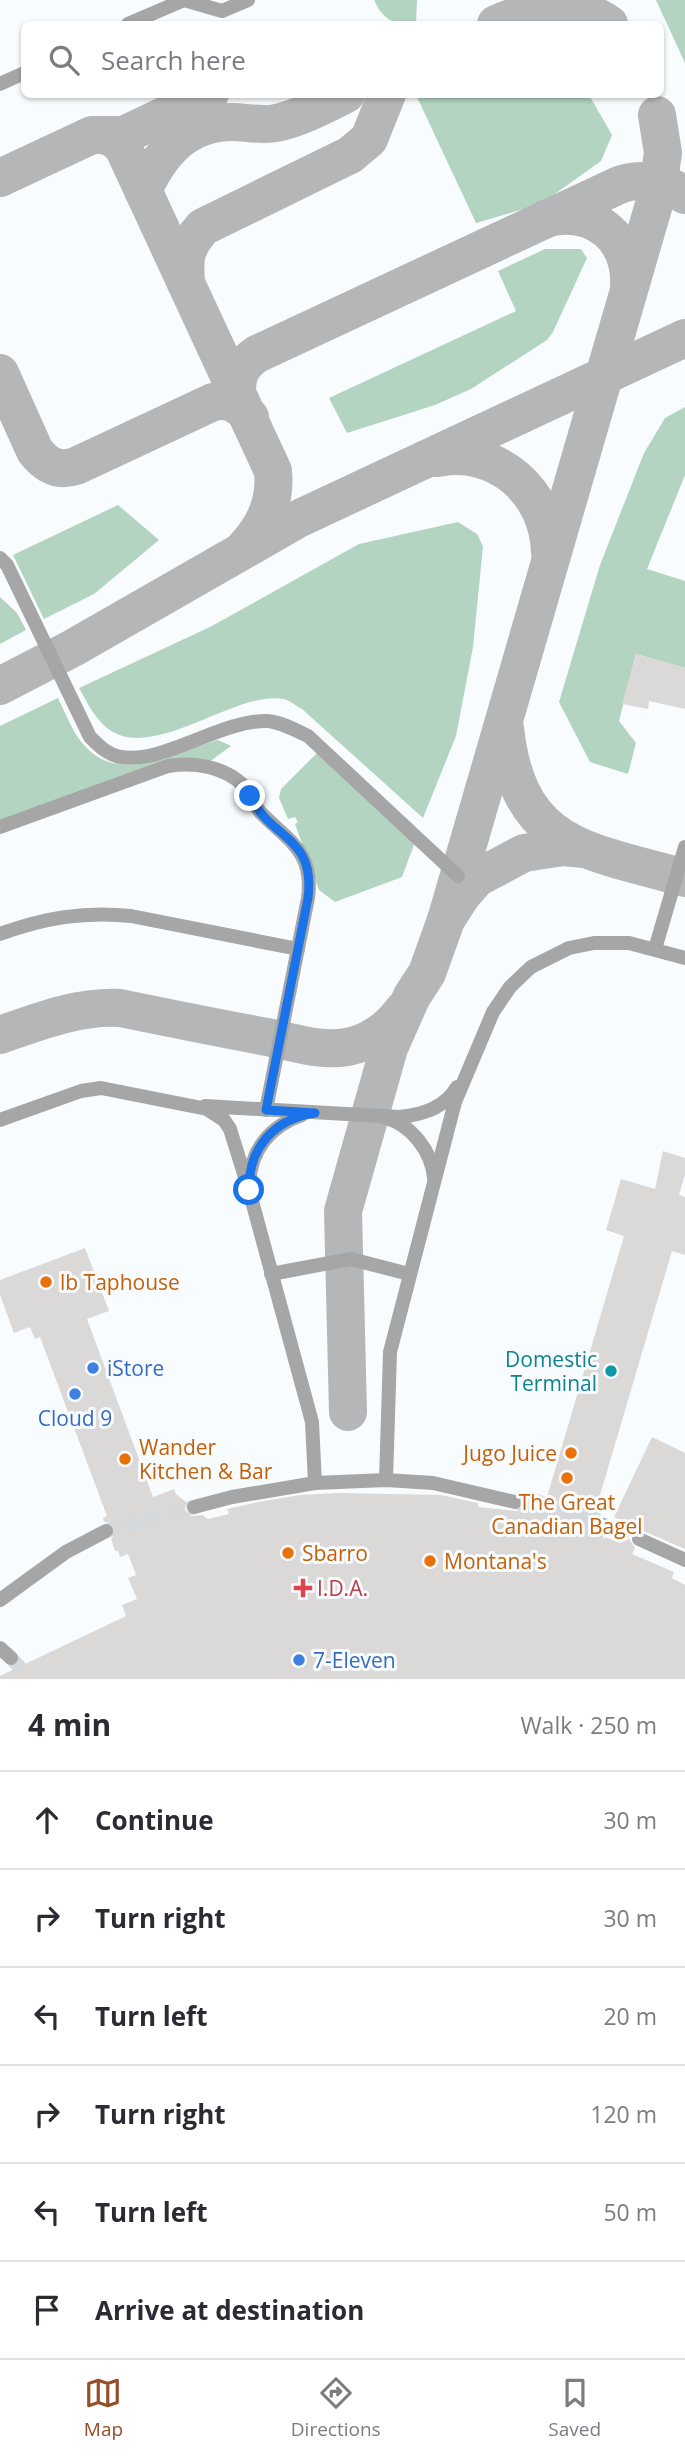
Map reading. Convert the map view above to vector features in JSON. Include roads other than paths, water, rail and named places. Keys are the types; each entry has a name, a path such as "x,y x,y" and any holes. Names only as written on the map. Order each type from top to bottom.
{"lane":[{"path":"134,21 177,1 190,1 222,11 248,0"},
{"path":"0,84 21,74"},
{"path":"0,558 7,565 90,737 103,750 120,757 141,758 246,723 269,721 287,726 307,736 458,876"},
{"path":"0,827 168,766 194,765 220,771 244,787 258,811 297,847 305,858 309,872 309,888 266,1110"},
{"path":"655,949 685,847"},
{"path":"0,934 49,918 72,914 110,913 298,948"},
{"path":"386,1480 390,1352 455,1102 493,1012 510,987 531,967 556,953 582,944 629,943 685,958"},
{"path":"0,1120 91,1088 110,1089 194,1105 385,1117 412,1116 431,1110 448,1099 464,1077"},
{"path":"194,1105 218,1115 230,1129 312,1422 316,1483"},
{"path":"249,1190 252,1161 264,1139 284,1122 315,1113"},
{"path":"385,1117 398,1123 419,1142 433,1167 433,1185"},
{"path":"271,1274 351,1259 409,1274"},
{"path":"194,1507 232,1497 316,1483 386,1480 433,1483 515,1502"},
{"path":"604,1525 623,1532"},
{"path":"0,1600 66,1552 106,1531"},
{"path":"639,1539 685,1560"},
{"path":"0,1648 11,1658"}],"tunnel":[{"path":"515,1502 604,1525"},
{"path":"106,1531 194,1507"},
{"path":"11,1658 23,1671"}],"place":[{"name":"lb Taphouse","path":"46,1282"},
{"name":"iStore","path":"93,1368"},
{"name":"Domestic Terminal","path":"611,1371"},
{"name":"Cloud 9","path":"75,1394"},
{"name":"Jugo Juice","path":"571,1453"},
{"name":"Wander Kitchen & Bar","path":"125,1459"},
{"name":"The Great Canadian Bagel","path":"567,1478"},
{"name":"Sbarro","path":"288,1553"},
{"name":"Montana's","path":"430,1561"},
{"name":"I.D.A.","path":"303,1588"},
{"name":"7-Eleven","path":"299,1660"}]}
